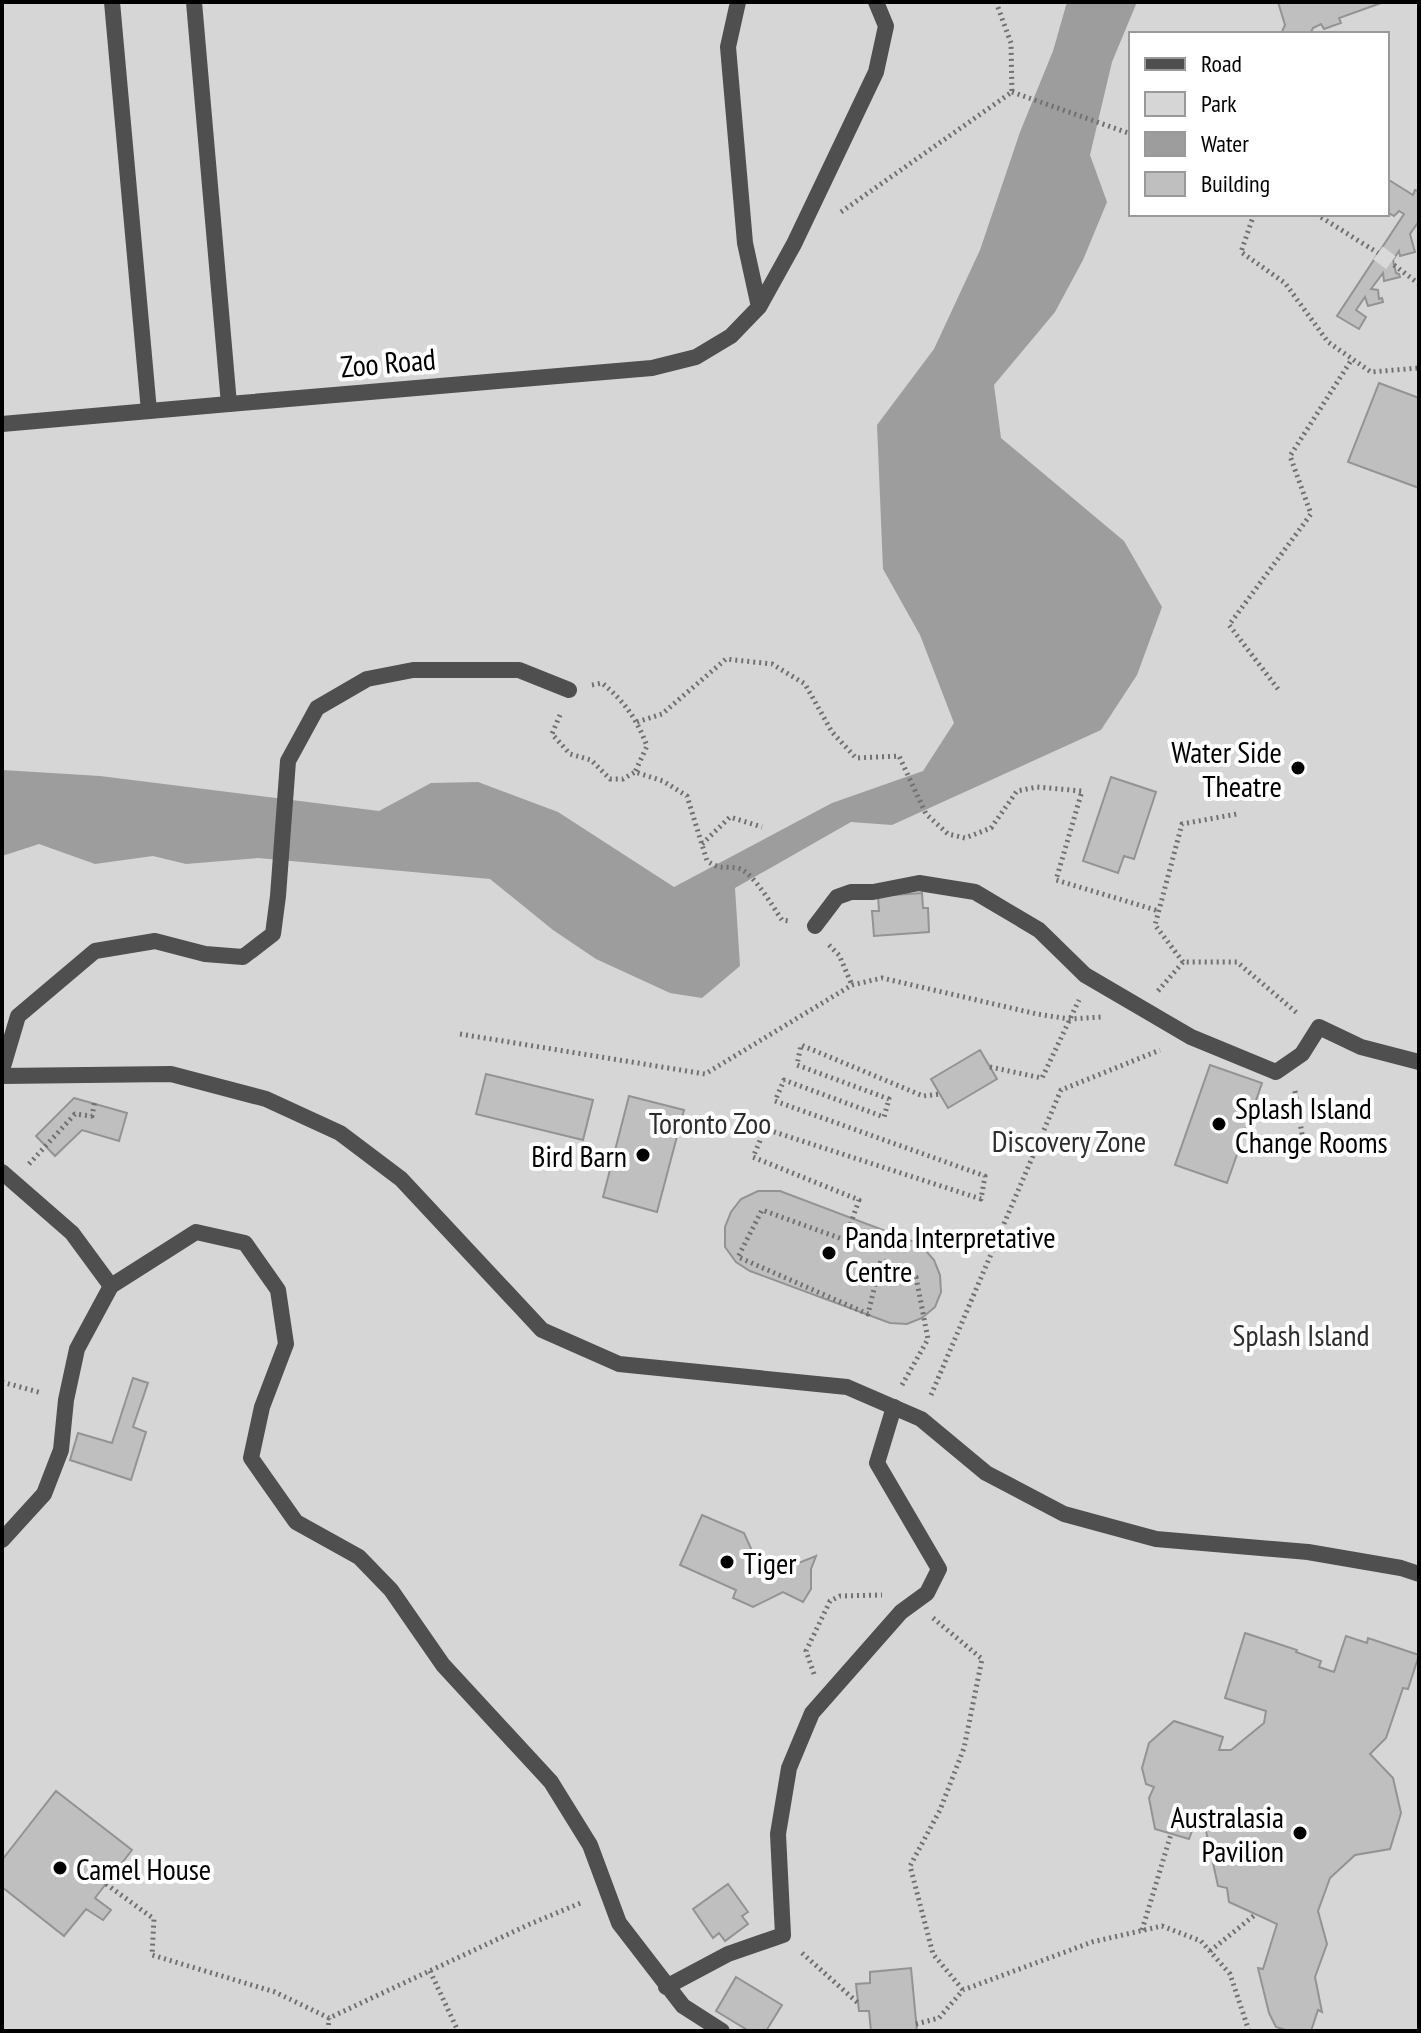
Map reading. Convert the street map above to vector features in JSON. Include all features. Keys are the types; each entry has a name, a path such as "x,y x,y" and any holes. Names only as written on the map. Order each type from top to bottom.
{"street":[{"path":"112,2 149,411"},
{"path":"194,2 229,404"},
{"path":"738,2 728,47 745,243 759,307"},
{"name":"Zoo Road","path":"2,424 652,368 696,357 731,336 759,307 794,244 876,72 886,26 876,2"},
{"path":"569,690 519,670 413,670 367,679 317,708 288,761 273,934 243,957 205,954 155,941 95,951 18,1016 2,1073 171,1074 266,1099 340,1133 401,1179 542,1330 619,1364 847,1387 921,1419 986,1473 1064,1514 1156,1539 1308,1552 1419,1574"},
{"path":"815,926 837,897 851,892 873,892 919,883 975,892 1039,930 1078,970 1191,1037 1276,1072 1302,1054 1319,1027 1361,1047 1419,1062"},
{"path":"9,1177 72,1233 111,1286"},
{"path":"2,1540 44,1494 61,1450 66,1400 77,1349 111,1286 196,1232 245,1243 278,1290 286,1344 262,1407 251,1458 296,1522 359,1557 391,1590 443,1665 551,1782 590,1845 619,1923 683,2006 722,2031"},
{"path":"666,1987 728,1954 783,1935 778,1834 789,1768 812,1713 901,1612 920,1598 939,1569 877,1463 894,1407"}],"path":[{"path":"996,2 1011,43 1012,92"},
{"path":"1012,92 1129,133"},
{"path":"833,217 1012,92"},
{"path":"1253,216 1241,252 1285,283 1328,342 1371,372 1419,368"},
{"path":"1319,216 1378,253"},
{"path":"1394,265 1419,284"},
{"path":"1278,689 1229,625 1311,514 1290,456 1352,359"},
{"path":"637,722 662,714 726,659 772,664 805,684 832,732 856,758 899,756 926,814 948,834 965,838 991,828 1017,791 1037,787 1082,791 1056,880 1159,911"},
{"path":"602,683 619,697 637,722 647,746 635,772 623,779 610,779 591,760 570,754 552,734 569,690 602,683"},
{"path":"635,772 663,781 687,796 707,861 720,869 737,868 748,873 782,920 815,926 839,955 852,985"},
{"path":"1183,962 1155,925 1182,824 1237,814"},
{"path":"702,844 730,817 762,827"},
{"path":"460,1034 705,1074 852,985 882,978 1069,1019 1150,1013 1157,993 1183,962"},
{"path":"1183,962 1237,962 1291,1010 1319,1027"},
{"path":"990,1067 1042,1078 1069,1019"},
{"path":"921,1419 1061,1090 1191,1037"},
{"path":"894,1407 905,1377 928,1339 916,1277 881,1260 868,1314 738,1257 762,1210 845,1240 859,1200 753,1157 765,1129 981,1199 985,1176 775,1101 784,1080 884,1117 889,1099 797,1065 801,1045 923,1096 940,1094"},
{"path":"1290,1062 1303,1140"},
{"path":"9,1177 75,1114 92,1116 100,1075"},
{"path":"2,1382 66,1400"},
{"path":"825,1698 806,1651 830,1601 840,1596 920,1598 982,1659 964,1748 940,1810 910,1866 933,1954 963,1990"},
{"path":"1141,1931 1171,1834"},
{"path":"106,1884 154,1919 152,1955 275,1992 329,2018"},
{"path":"329,2018 530,1924 606,1893"},
{"path":"1210,1951 1256,1914"},
{"path":"916,2024 939,2018 963,1990 1092,1942 1162,1926 1201,1941 1230,1974 1249,2031"},
{"path":"783,1935 858,2003"},
{"path":"430,1971 458,2031"},
{"path":"328,2031 329,2018"}],"green space":[{"name":"Toronto Zoo","path":"2,2 1419,2 1419,2031 2,2031"}],"water":[{"path":"1067,2 1137,2 1112,62 1090,155 1107,202 1083,260 1055,312 994,385 1001,438 1124,541 1162,607 1137,675 1101,730 892,825 851,822 735,888 740,966 702,998 670,993 596,959 553,930 490,879 258,858 186,864 153,856 95,864 39,844 2,856 2,770 100,776 379,811 431,783 478,782 558,812 674,887 832,803 923,771 954,723 920,635 883,569 877,425 934,349 980,250 1020,132 1053,51"}],"building":[{"path":"1278,2 1384,2 1339,18 1341,23 1324,29 1321,24 1311,32 1282,32 1285,25"},
{"path":"1389,180 1413,195 1415,190 1419,191 1419,221 1410,234 1415,252 1400,256 1399,251 1393,260 1400,277 1384,281 1383,273 1371,289 1378,290 1379,299 1382,298 1383,302 1368,306 1365,297 1356,310 1366,317 1359,329 1337,316 1404,214 1399,211 1394,216 1389,213"},
{"path":"1379,383 1419,398 1419,488 1348,462"},
{"path":"1111,777 1156,792 1134,859 1124,856 1118,873 1083,861"},
{"path":"922,893 923,908 928,908 929,932 874,936 872,911 879,911 878,896"},
{"path":"980,1050 997,1079 948,1108 931,1079"},
{"name":"Splash Island Change Rooms","path":"1210,1065 1262,1083 1227,1183 1175,1165"},
{"path":"486,1074 593,1100 583,1140 476,1114"},
{"name":"Bird Barn","path":"629,1096 684,1110 657,1212 603,1197"},
{"path":"74,1098 127,1113 119,1141 82,1130 55,1156 36,1136"},
{"name":"Panda Interpretative Centre","path":"758,1191 780,1191 920,1244 934,1260 940,1275 941,1292 935,1307 922,1318 907,1324 890,1323 750,1271 736,1262 725,1247 725,1227 741,1199"},
{"path":"133,1378 148,1383 133,1427 146,1432 131,1480 70,1460 78,1433 112,1443"},
{"name":"Tiger","path":"702,1515 744,1533 753,1553 786,1568 816,1556 811,1569 811,1589 803,1602 783,1592 753,1607 733,1598 736,1590 680,1565"},
{"name":"Australasia Pavilion","path":"1245,1633 1297,1650 1321,1661 1319,1667 1334,1672 1346,1636 1367,1643 1368,1638 1419,1655 1408,1689 1403,1688 1386,1738 1370,1754 1393,1778 1401,1813 1390,1849 1355,1855 1330,1878 1318,1911 1327,1944 1315,1977 1322,2012 1318,2010 1311,2031 1289,2031 1276,2027 1269,2013 1258,1968 1263,1969 1277,1924 1229,1902 1227,1888 1218,1886 1206,1831 1192,1831 1189,1839 1155,1829 1149,1798 1154,1787 1146,1784 1142,1768 1149,1743 1174,1721 1223,1737 1219,1750 1231,1750 1264,1723 1266,1711 1225,1698"},
{"name":"Camel House","path":"56,1791 132,1850 95,1898 111,1910 103,1920 86,1909 64,1936 2,1887 2,1860"},
{"path":"728,1884 748,1912 742,1916 748,1924 725,1941 719,1933 713,1938 693,1909"},
{"path":"911,1968 917,2031 871,2031 869,2011 859,2011 856,1984 870,1983 870,1972"},
{"path":"736,1977 782,2005 766,2031 749,2031 716,2011"}],"tunnel":[{"path":"1378,253 1394,265"}],"place":[{"name":"Water Side Theatre","path":"1298,768"},
{"name":"Splash Island Change Rooms","path":"1219,1124"},
{"name":"Bird Barn","path":"643,1155"},
{"name":"Panda Interpretative Centre","path":"829,1253"},
{"name":"Tiger","path":"727,1562"},
{"name":"Australasia Pavilion","path":"1300,1833"},
{"name":"Camel House","path":"60,1868"}],"park label":[{"name":"Discovery Zone","path":"1069,1140"},
{"name":"Splash Island","path":"1301,1334"}]}
